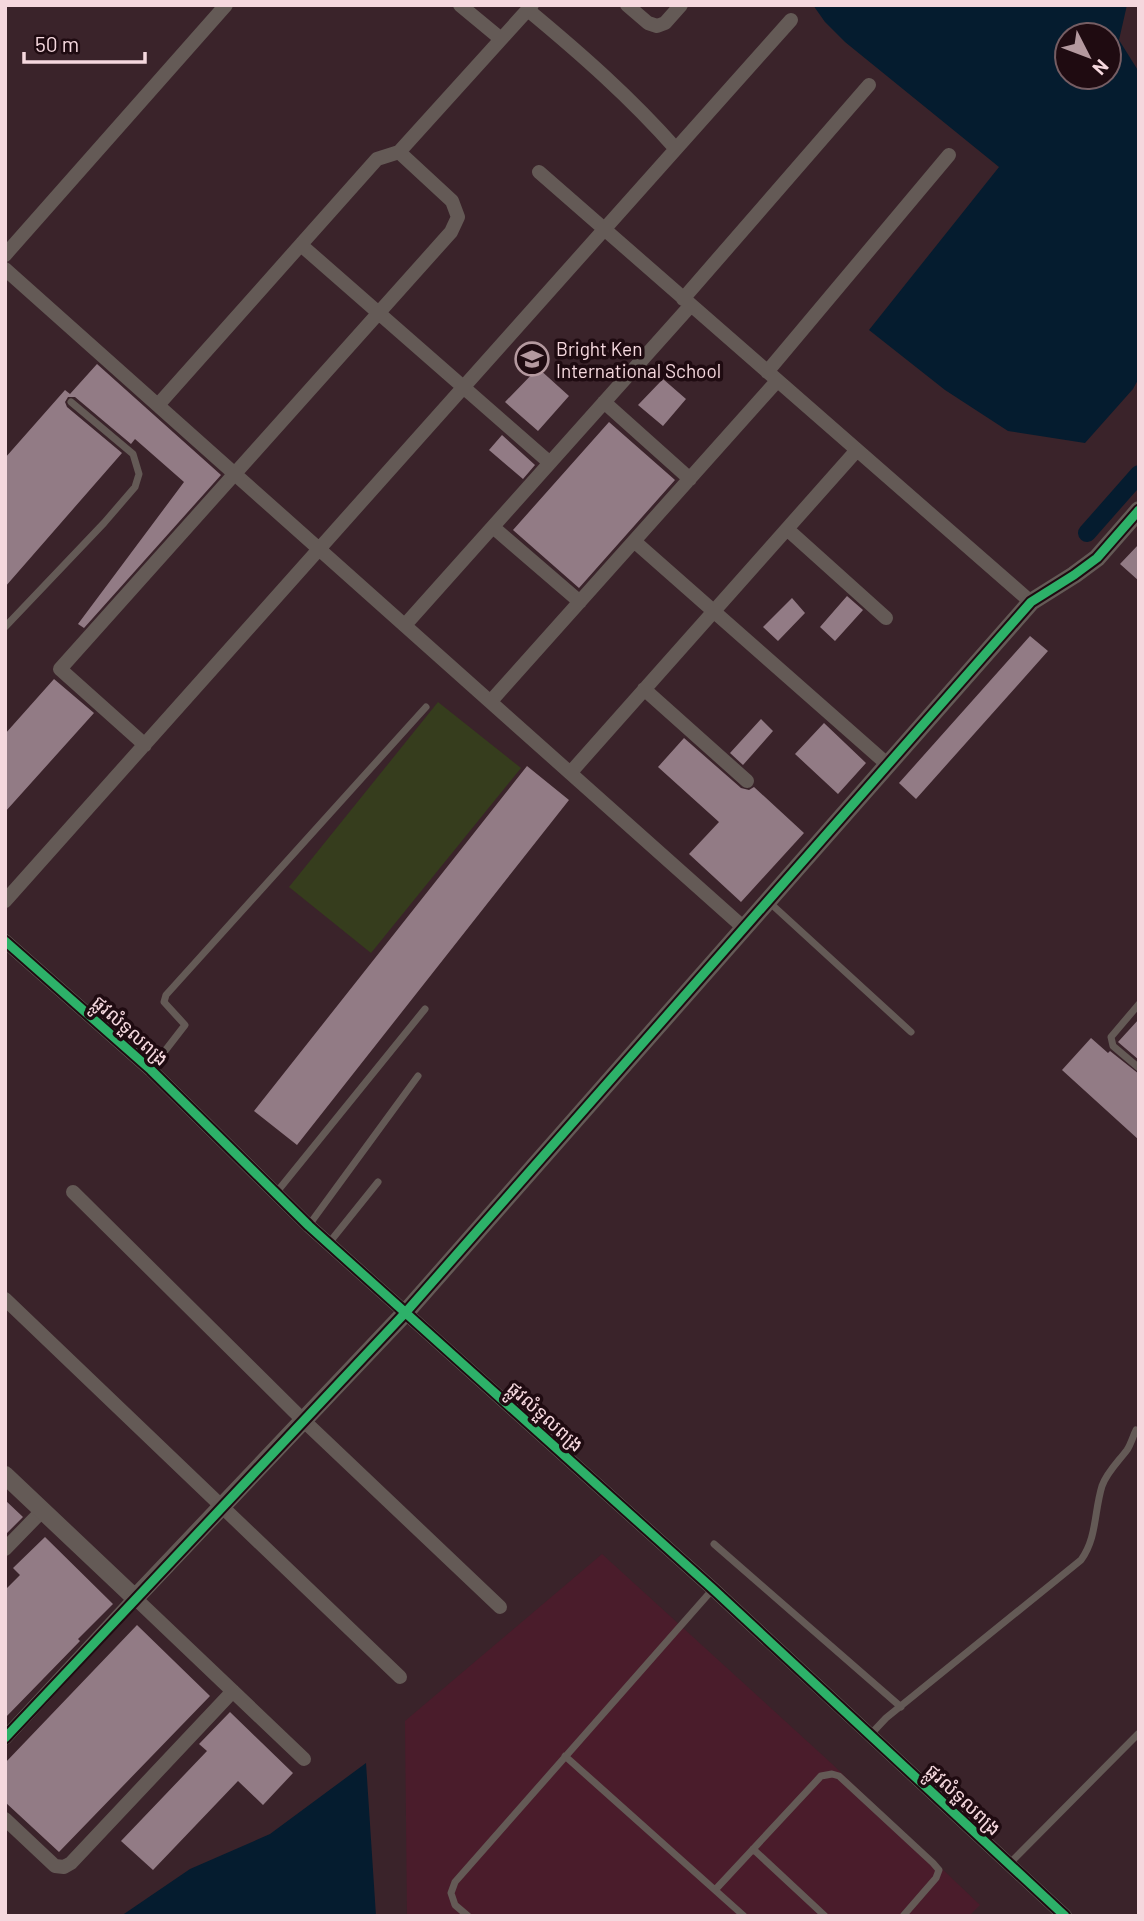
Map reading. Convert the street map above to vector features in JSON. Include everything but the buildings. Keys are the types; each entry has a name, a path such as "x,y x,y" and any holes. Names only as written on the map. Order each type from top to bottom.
{"street":[{"path":"5,255 226,5"},
{"path":"460,5 501,39"},
{"path":"626,5 648,23 657,26 665,23 681,5"},
{"path":"158,405 377,159 399,152 531,7 643,111 676,149"},
{"path":"5,901 791,20"},
{"path":"405,625 604,402 869,85"},
{"path":"145,745 60,669 451,232 458,217 452,201 399,152"},
{"path":"491,701 690,479 949,155"},
{"path":"539,172 1031,602"},
{"path":"301,245 550,463"},
{"path":"5,269 744,928"},
{"path":"604,402 690,479"},
{"path":"570,772 857,450"},
{"path":"5,1738 405,1312 1031,602 1097,558 1139,510"},
{"path":"493,527 580,602"},
{"path":"787,528 886,618"},
{"path":"634,541 887,765"},
{"path":"644,689 747,781"},
{"name":"ផ្លូវលំទួលពង្រ","path":"5,941 151,1070 309,1226 713,1589 1065,1916"},
{"path":"73,1192 303,1420 500,1606"},
{"path":"5,1299 400,1677"},
{"path":"5,1475 304,1759"},
{"path":"5,1549 42,1511"},
{"path":"5,1819 55,1866 64,1867 71,1863 233,1691"}],"lane":[{"path":"5,627 104,523 135,487 139,474 133,454 71,402"},
{"path":"151,1070 185,1026 164,1002 166,995 426,707"},
{"path":"767,901 911,1032"},
{"path":"1139,1004 1111,1037 1113,1046 1139,1068"},
{"path":"276,1192 425,1009"},
{"path":"309,1226 418,1076"},
{"path":"328,1243 378,1182"},
{"path":"870,1735 1081,1560 1093,1537 1102,1486 1128,1448 1136,1430"},
{"path":"714,1544 901,1707"},
{"path":"468,1916 455,1905 451,1893 455,1882 713,1589"},
{"path":"1009,1864 1138,1734"},
{"path":"565,1756 744,1916"},
{"path":"715,1890 821,1776 832,1774 839,1776 939,1870 936,1878 903,1916"},
{"path":"753,1849 825,1916"}],"shaded area":[{"path":"602,1554 831,1763 980,1905 969,1916 407,1916 405,1721"}],"green space":[{"path":"438,702 521,768 371,953 289,887"}],"water":[{"path":"813,5 1127,5 1123,22 1053,21 1053,91 1123,91 1123,46 1139,72 1139,378 1133,389 1085,443 1008,431 945,390 869,330 999,167 845,42"},
{"path":"366,1763 376,1916 121,1916 190,1869 270,1834"}],"waterway":[{"path":"1087,533 1139,474"}],"cycle path":[{"path":"5,1738 406,1312 1031,602 1097,558 1139,510"},
{"path":"5,941 151,1070 309,1226 713,1589 1065,1916"}],"place":[{"name":"Bright Ken International School","path":"532,359"}]}
